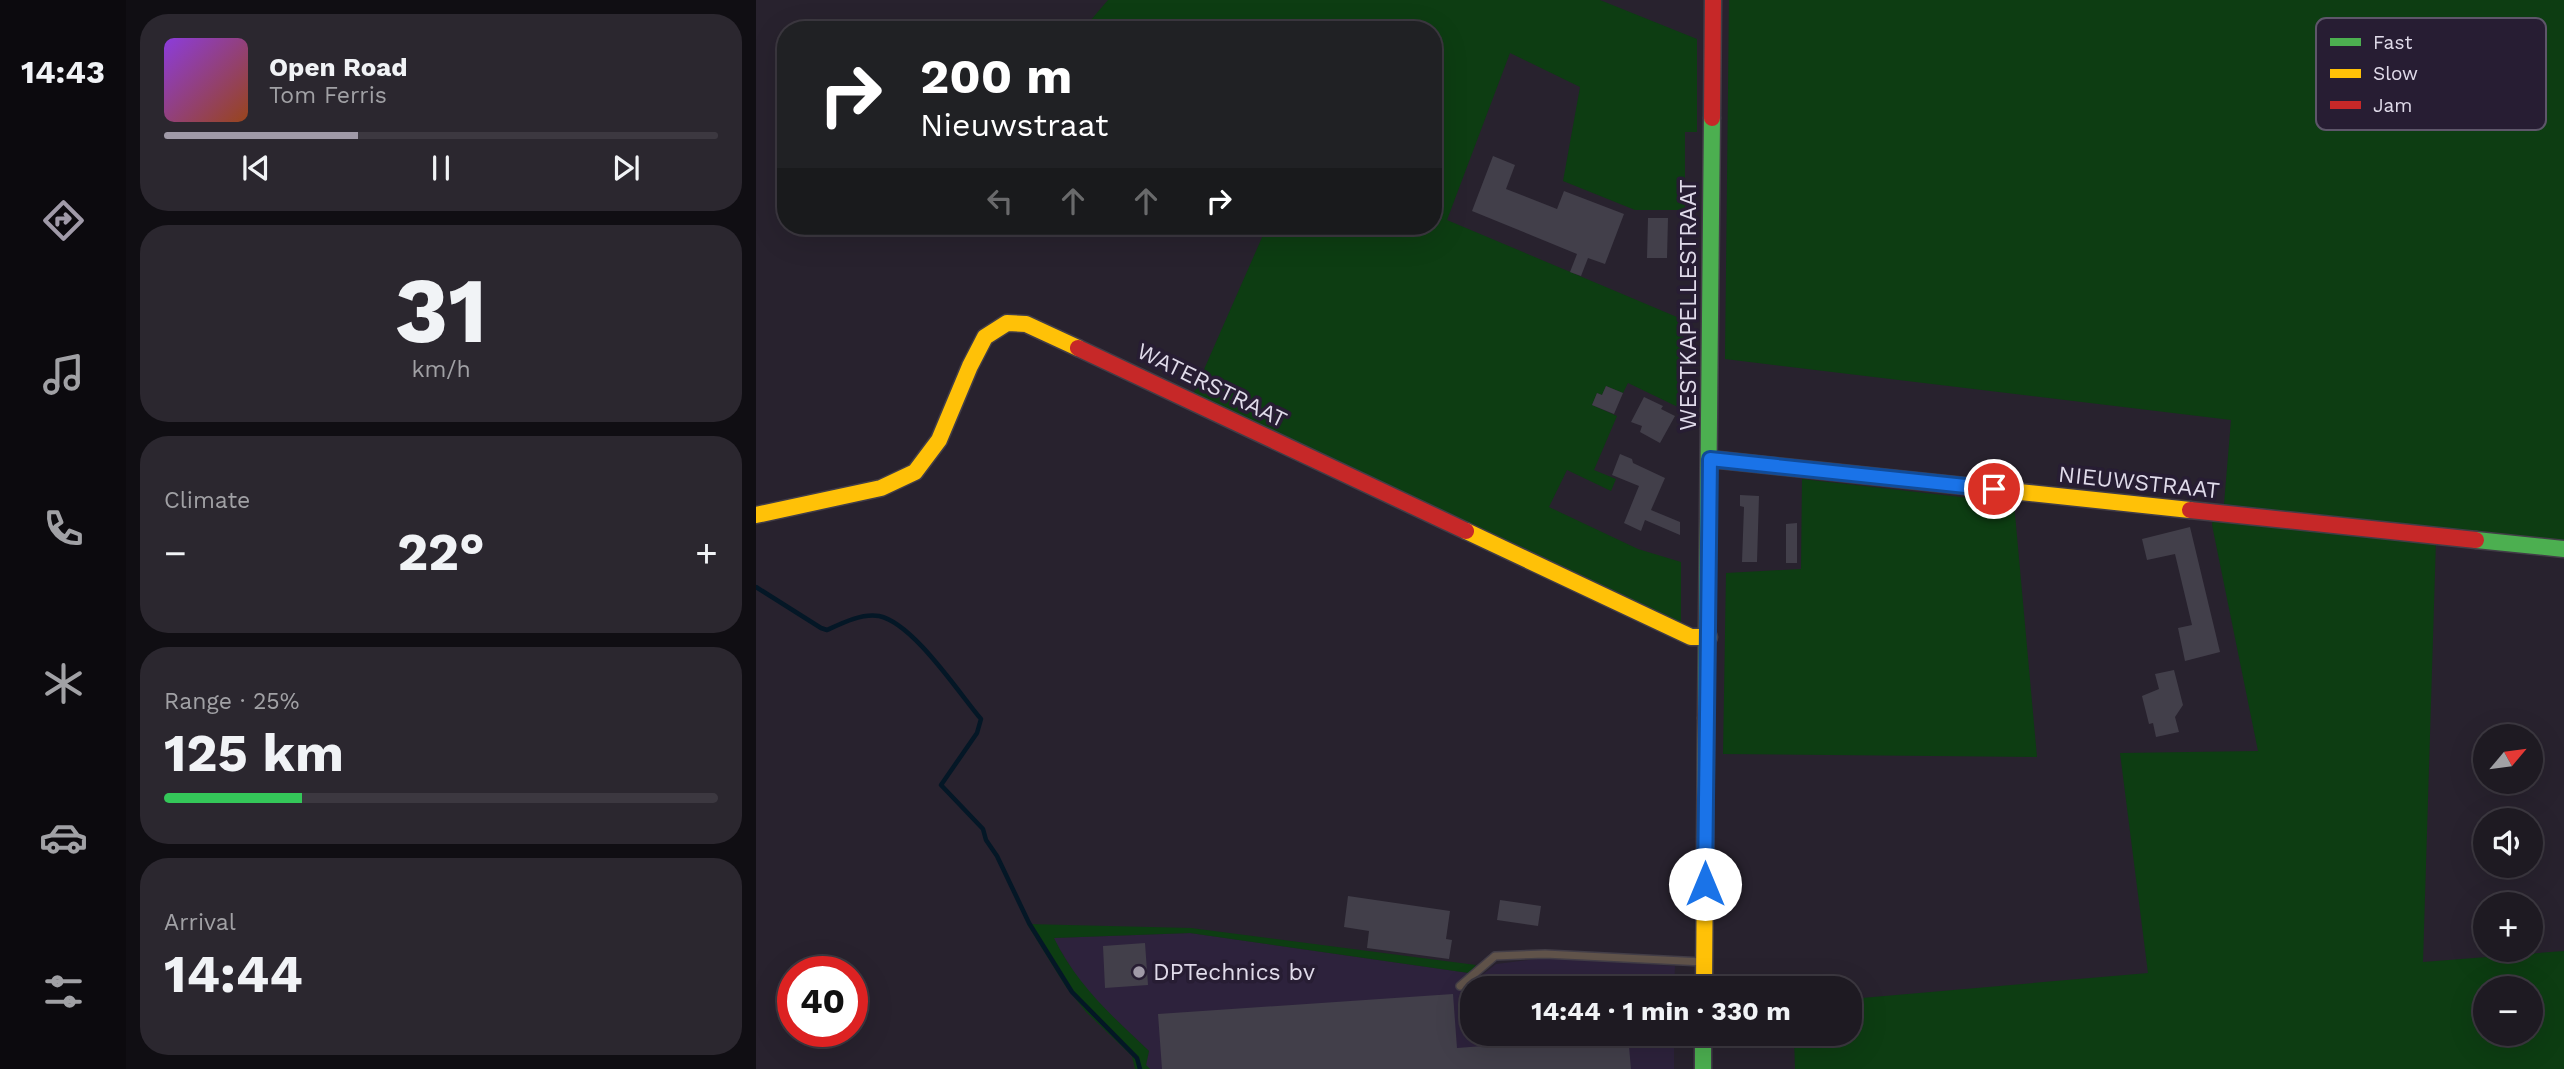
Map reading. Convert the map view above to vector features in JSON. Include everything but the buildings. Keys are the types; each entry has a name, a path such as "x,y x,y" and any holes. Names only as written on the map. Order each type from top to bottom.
{"street":[{"name":"WESTKAPELLESTRAAT","path":"1704,976 1713,0"},
{"name":"WATERSTRAAT","path":"756,515 881,488 915,472 939,440 985,337 1007,323 1026,324 1691,636 1709,637"},
{"name":"NIEUWSTRAAT","path":"1710,459 2564,548"},
{"path":"1703,1046 1703,1069"}],"lane":[{"path":"1472,976 1495,956 1545,954 1704,962"}],"shaded area":[{"path":"1190,933 1469,973 1473,976 1460,976 1460,1046 1674,1046 1674,1069 1150,1069 1146,1065 1149,1051 1097,1002 1078,979 1053,938"},
{"path":"1552,957 1675,966 1675,976 1481,976 1496,964"}],"green space":[{"path":"1108,0 1600,0 1697,39 1697,132 1685,132 1685,210 1635,210 1563,181 1580,87 1510,53 1447,220 1684,320 1682,409 1628,383 1623,393 1606,386 1602,395 1597,393 1592,405 1617,416 1594,470 1616,479 1611,491 1567,470 1549,507 1638,549 1681,562 1681,623 1191,399 1263,235 1442,235 1442,21 1090,21"},
{"path":"1729,0 2564,0 2564,543 2224,504 2231,420 1725,359"},
{"path":"1802,479 2014,503 2037,757 1723,754 1726,573 1801,569"},
{"path":"2213,516 2436,540 2423,962 2473,958 2473,962 2543,962 2543,953 2564,951 2564,1069 1795,1069 1794,1046 1862,1046 1862,998 2148,973 2120,753 2258,751 2212,525"},
{"path":"1027,924 1191,928 1476,965 1469,973 1190,933 1054,938 1084,985 1149,1051 1146,1065 1150,1069 1135,1069 1132,1056 1086,1012 1066,987"}],"waterway":[{"path":"756,587 827,630 866,616 879,616 892,621 906,631 948,676 981,719 977,733 941,785 983,829 986,840 997,856 1029,923 1072,992 1137,1058 1140,1069"}],"traffic: fast":[{"path":"1706,718 1712,118"},
{"path":"2476,540 2564,549"},
{"path":"1703,1046 1703,1069"}],"traffic: slow":[{"path":"756,515 881,488 915,472 939,440 985,337 1007,323 1026,324 1078,348"},
{"path":"1710,459 2190,510"},
{"path":"1466,531 1691,637 1709,637"},
{"path":"1704,976 1706,718"}],"traffic: jam":[{"path":"1712,118 1713,0"},
{"path":"1078,348 1466,531"},
{"path":"2190,510 2476,540"}],"place":[{"name":"DPTechnics bv","path":"1139,972"}],"route":[{"path":"1705,884 1710,459 1994,489"}]}
